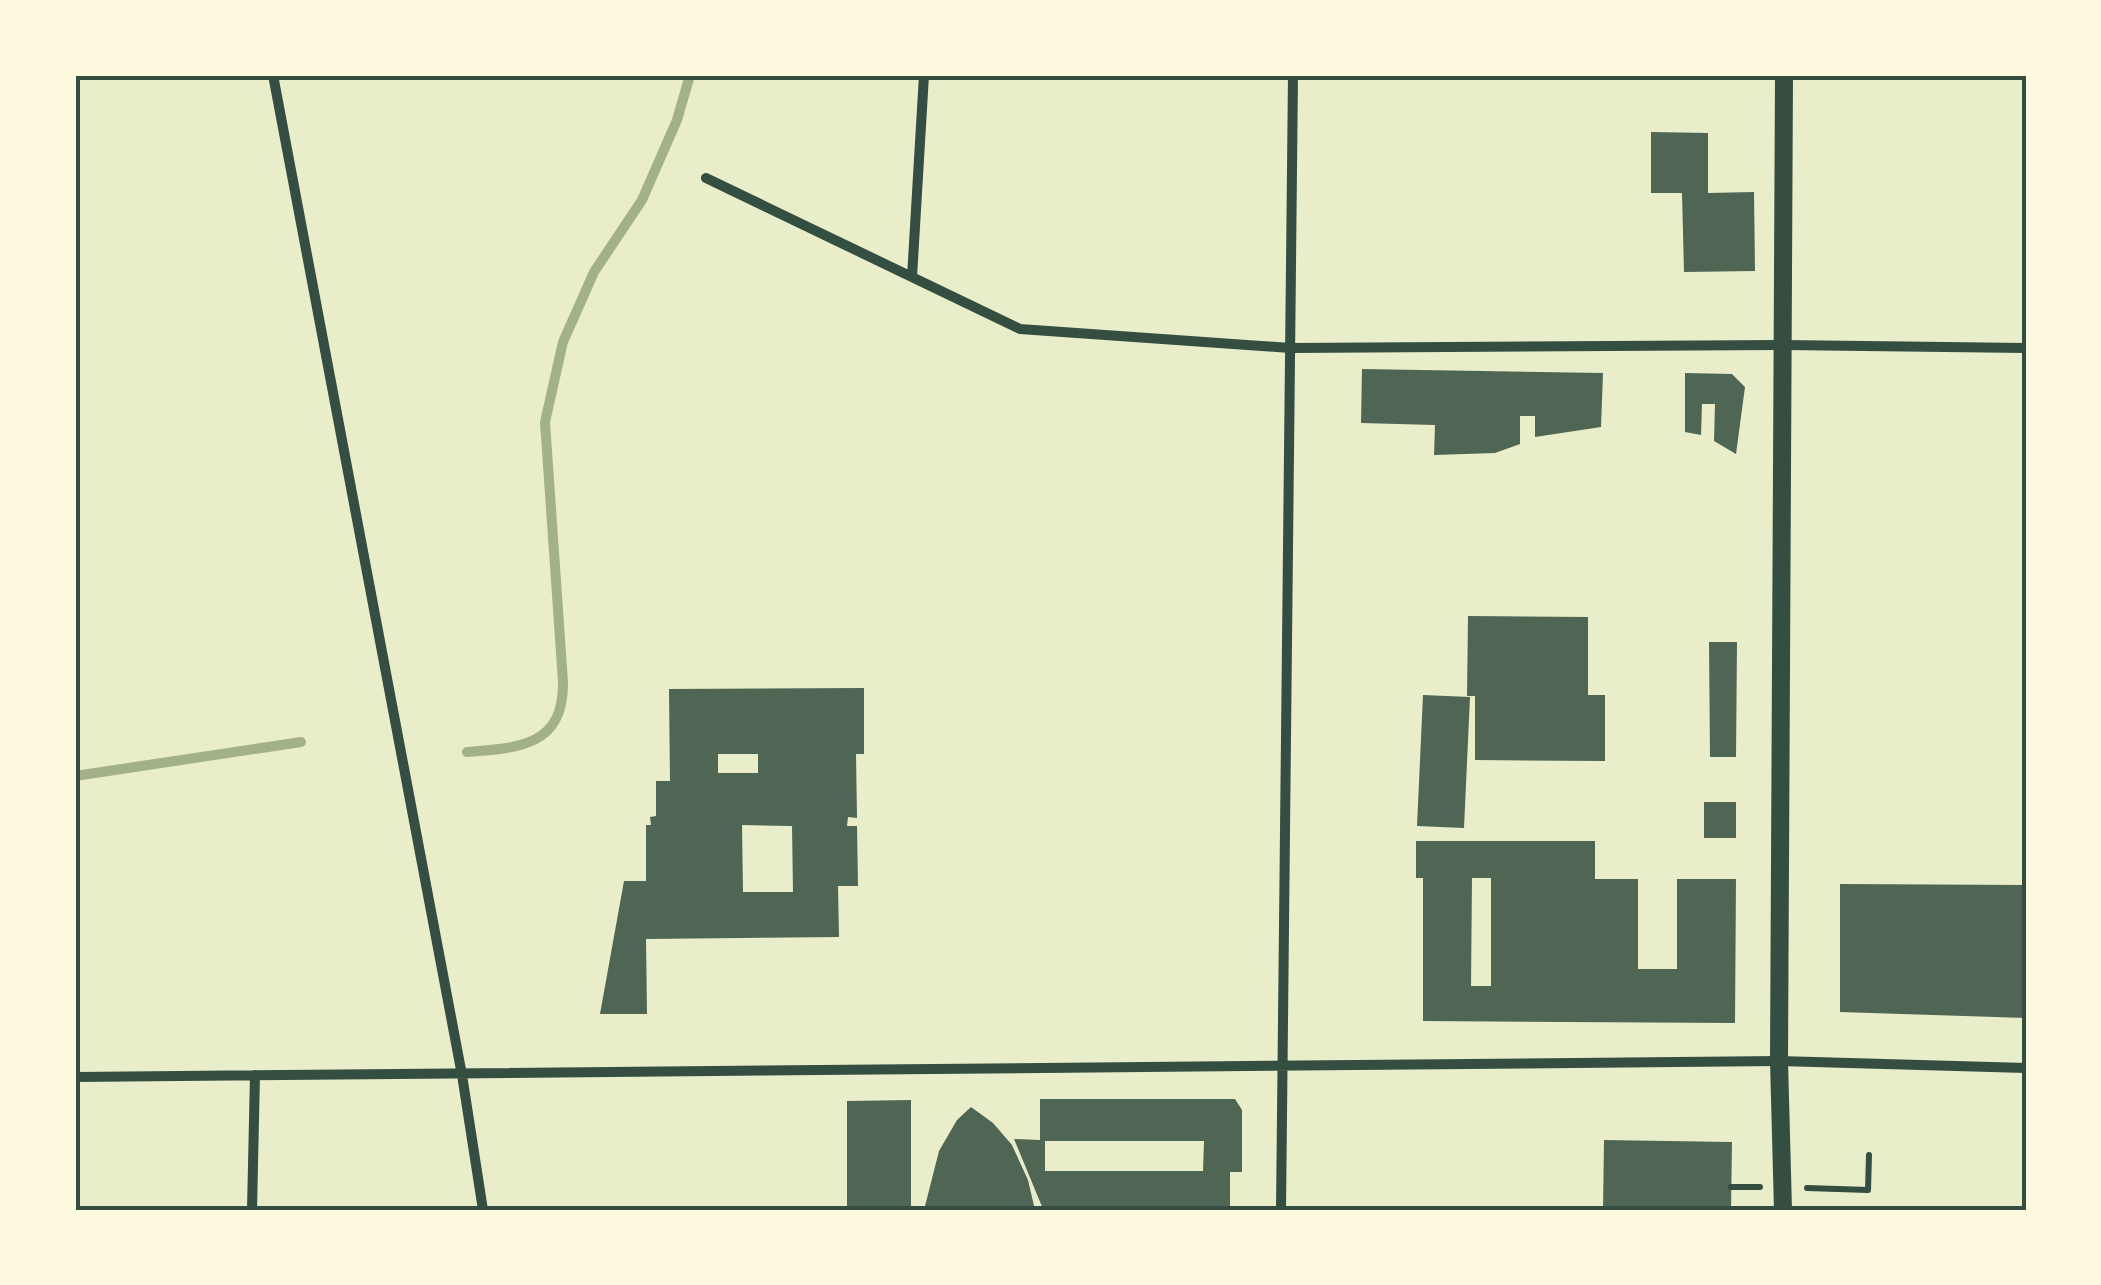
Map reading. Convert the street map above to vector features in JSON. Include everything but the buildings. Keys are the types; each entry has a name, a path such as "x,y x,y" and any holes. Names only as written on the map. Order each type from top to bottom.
{"street":[{"path":"273,75 462,1075 484,1210"},
{"path":"912,277 924,75"},
{"path":"1281,1210 1294,75"},
{"path":"1783,1210 1779,1061 1784,75"},
{"path":"706,178 1020,329 1290,348 2026,348"},
{"path":"75,1077 1779,1061 2026,1068"},
{"path":"252,1210 255,1075"}],"path":[{"path":"1790,1188 1868,1190 1869,1155"},
{"path":"1731,1187 1770,1188"}],"waterway":[{"path":"467,752 535,740 556,719 563,682 545,422 563,342 594,272 642,200 677,120 690,75"},
{"path":"75,776 301,742"}]}
